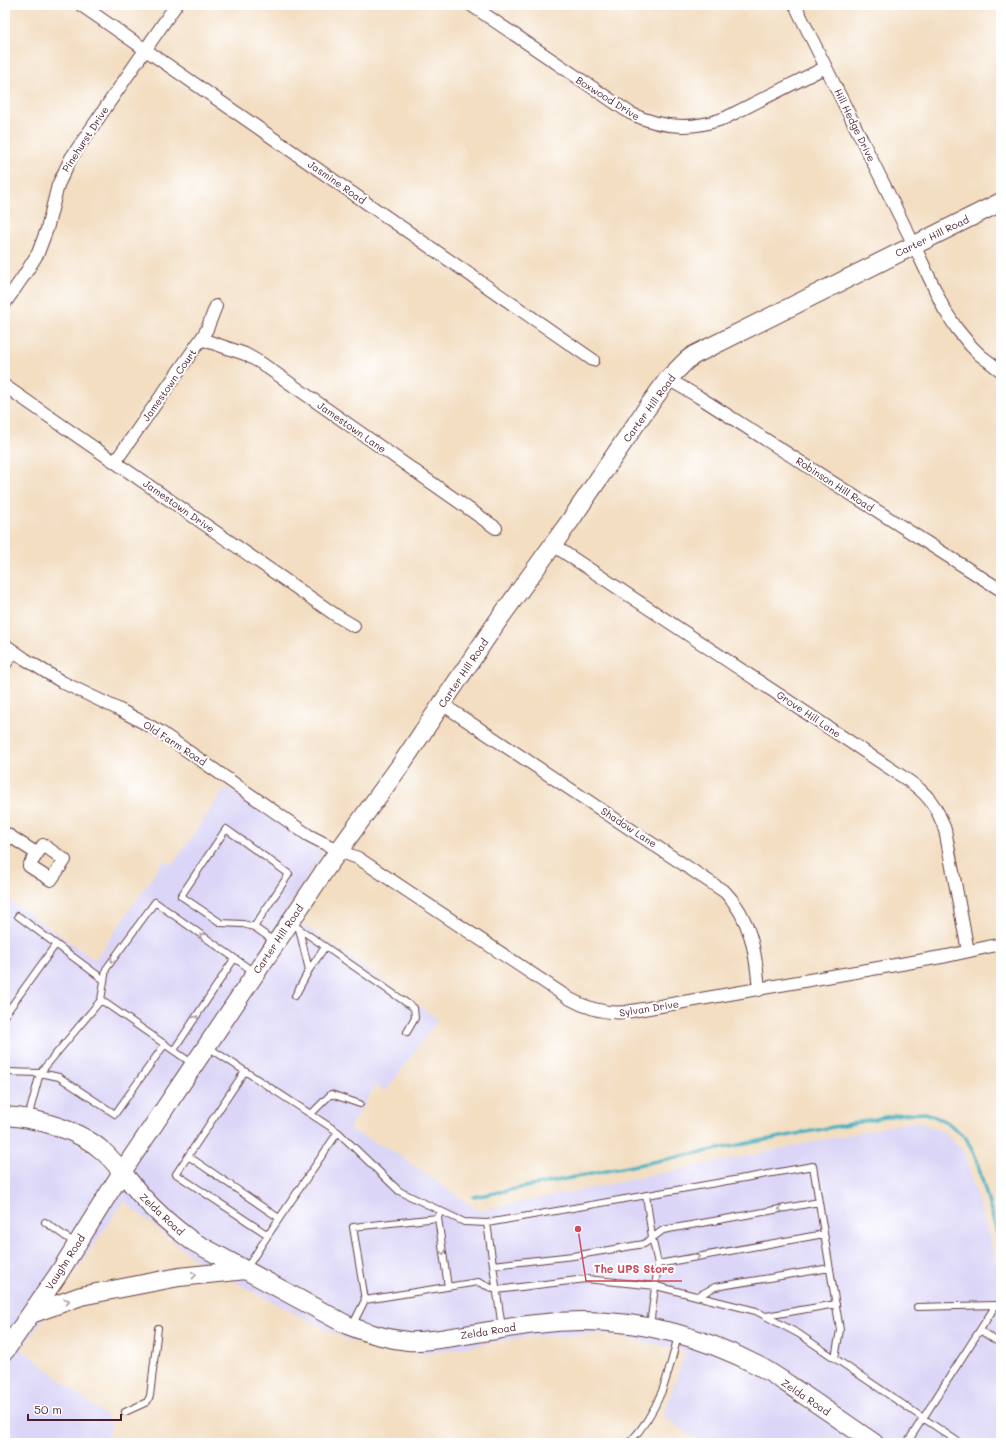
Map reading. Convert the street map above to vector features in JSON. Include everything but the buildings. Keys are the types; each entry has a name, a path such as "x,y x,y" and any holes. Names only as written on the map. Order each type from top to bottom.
{"main road":[{"name":"Carter Hill Road","path":"122,1172 276,942 294,925 339,851 402,763 497,622 553,545 668,378 694,355 1001,202"},
{"path":"5,1116 28,1118 71,1132 103,1152 122,1172"},
{"name":"Vaughn Road","path":"5,1351 77,1245 122,1172"},
{"name":"Zelda Road","path":"122,1172 139,1193 177,1230 192,1241 352,1326 382,1337 409,1341 429,1341 537,1323 571,1321 606,1322 650,1327 679,1334 719,1347 760,1366 874,1443"},
{"path":"30,1314 81,1296 178,1277 246,1270"}],"street":[{"name":"Jasmine Road","path":"80,5 593,360"},
{"name":"Pinehurst Drive","path":"5,303 38,253 47,228 58,185 70,158 176,5"},
{"name":"Boxwood Drive","path":"471,5 630,114 644,120 660,124 680,126 714,122 725,118 826,67"},
{"name":"Hill Hedge Drive","path":"795,5 914,245 944,309 957,329 980,355 1001,371"},
{"name":"Jamestown Court","path":"116,462 201,339 207,329 216,306"},
{"name":"Jamestown Lane","path":"201,339 245,354 261,363 496,528"},
{"name":"Robinson Hill Road","path":"668,378 699,396 1001,590"},
{"name":"Jamestown Drive","path":"5,386 337,616 354,626"},
{"name":"Grove Hill Lane","path":"553,545 906,778 925,793 934,804 945,830 968,951"},
{"path":"5,664 9,648"},
{"name":"Old Farm Road","path":"9,648 62,682 120,710 159,732 308,835 339,851"},
{"name":"Shadow Lane","path":"442,704 725,892 737,905 747,924 754,953 759,990"},
{"path":"5,832 36,853"},
{"name":"Sylvan Drive","path":"339,851 358,858 570,999 592,1010 608,1013 626,1012 759,990 947,956 1001,944"}],"lane":[{"path":"254,927 289,874 226,829 181,896 221,924 243,924 254,927 276,942"},
{"path":"28,1118 40,1073 100,1000 106,969 155,902 255,973"},
{"path":"18,916 104,980"},
{"path":"294,925 414,1008 415,1018 407,1032"},
{"path":"294,925 309,970"},
{"path":"5,1015 56,944"},
{"path":"295,996 309,970 326,947"},
{"path":"174,1050 234,959"},
{"path":"100,1000 194,1065"},
{"path":"5,1072 40,1073 58,1077 115,1114 165,1044"},
{"path":"207,1046 338,1132 399,1191 464,1222 487,1223 813,1166 840,1330 834,1358"},
{"path":"245,1071 176,1174 268,1235"},
{"path":"311,1114 331,1094 360,1104"},
{"path":"246,1270 279,1218 338,1132"},
{"path":"188,1156 279,1218"},
{"path":"646,1195 652,1238 658,1264 650,1327"},
{"path":"493,1265 573,1256 644,1244 663,1230 819,1202"},
{"path":"441,1210 438,1218 448,1287"},
{"path":"352,1326 365,1300 353,1227 438,1218"},
{"path":"46,1222 77,1245"},
{"path":"487,1223 502,1329"},
{"path":"658,1264 824,1234"},
{"path":"698,1296 715,1287 830,1268"},
{"path":"365,1300 478,1282 496,1290 586,1279 656,1286 698,1296 756,1311 766,1316 798,1334 960,1443"},
{"path":"766,1316 836,1304"},
{"path":"907,1443 981,1331 996,1305 917,1307"},
{"path":"125,1412 147,1402 150,1396 158,1328"},
{"path":"981,1331 1001,1344"},
{"path":"629,1443 658,1402 667,1378 679,1334"}],"shaded area":[{"path":"226,787 323,853 285,912 438,1019 386,1091 376,1085 349,1129 391,1150 479,1211 916,1121 943,1132 964,1152 996,1261 1001,1270 1001,1443 701,1443 663,1416 686,1351 606,1334 525,1337 426,1354 350,1341 259,1295 196,1260 124,1201 22,1349 106,1416 112,1427 104,1443 5,1443 5,897 95,960 164,860 172,865"}],"waterway":[{"path":"474,1197 901,1114 926,1113 947,1122 966,1138 976,1158 997,1232 1001,1240"}],"place":[{"name":"The UPS Store","path":"578,1229"}]}
